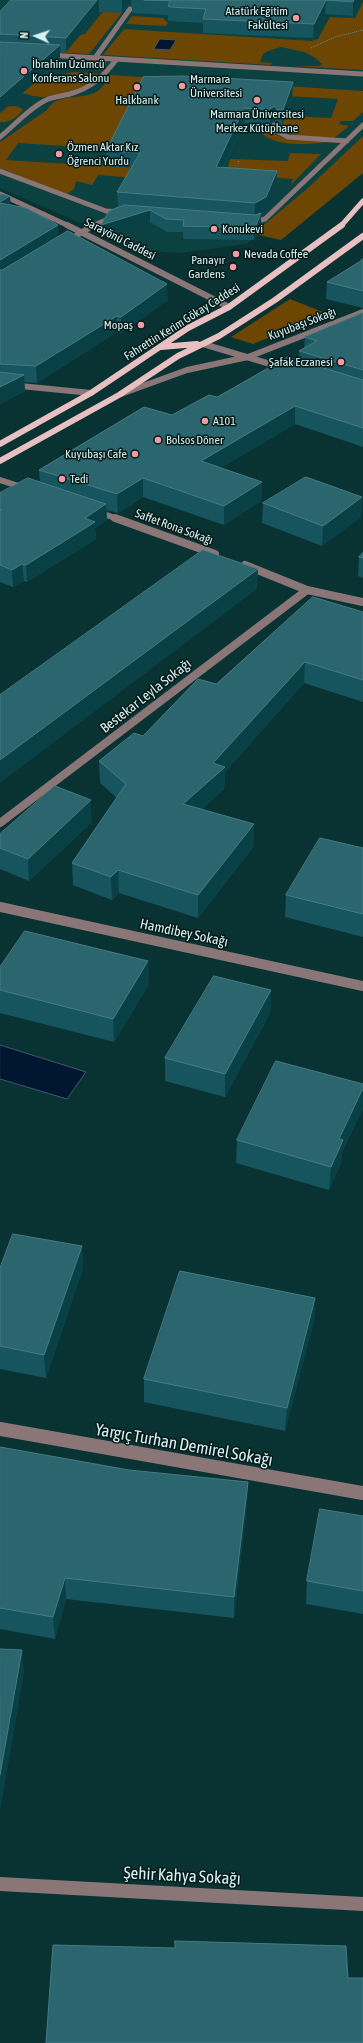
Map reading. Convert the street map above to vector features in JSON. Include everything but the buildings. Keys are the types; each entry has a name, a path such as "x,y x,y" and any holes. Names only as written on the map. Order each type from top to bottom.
{"main road":[{"name":"Fahrettin Kerim Gökay Caddesi","path":"0,444 92,392 188,328 229,307 342,225 363,200"},
{"name":"Fahrettin Kerim Gökay Caddesi","path":"0,461 119,394 178,356 219,336 275,300 363,236"},
{"path":"160,347 203,344"}],"street":[{"path":"96,56 130,9"},
{"path":"42,53 363,70"},
{"path":"96,56 116,60 363,74"},
{"path":"0,137 35,107 48,99 81,91 94,86 116,60"},
{"path":"274,125 273,130 288,137 347,141"},
{"path":"240,223 255,222 265,219 363,125"},
{"path":"0,171 106,211 125,213 88,227 68,240"},
{"name":"Sarayönü Caddesi","path":"0,194 82,232 229,307"},
{"name":"Kuyubaşı Sokağı","path":"119,394 187,370 248,357 363,312"},
{"path":"203,344 291,370"},
{"path":"0,384 92,392"},
{"path":"0,480 37,492"},
{"name":"Saffet Rona Sokağı","path":"88,508 220,556"},
{"path":"235,562 307,590 363,602"},
{"name":"Bestekar Leyla Sokağı","path":"0,823 307,590"},
{"name":"Hamdibey Sokağı","path":"0,907 363,986"},
{"name":"Yargıç Turhan Demirel Sokağı","path":"0,1429 363,1493"},
{"name":"Şehir Kahya Sokağı","path":"0,1884 363,1904"}],"path":[{"path":"310,49 335,37 363,30"},
{"path":"238,164 239,160"}],"shaded area":[{"name":"Marmara Üniversitesi","path":"0,0 363,0 363,173 281,240 259,235 246,244 180,253 145,251 0,188"},
{"path":"363,2 363,70 293,66 320,66 322,64 314,57 304,52 281,47 263,54 260,62 272,63 271,65 103,55 124,29 311,41 318,39 330,17 355,18"},
{"path":"125,9 89,54 47,52 58,39 85,34 104,10"},
{"path":"132,16 163,18 168,23 166,26 126,24"},
{"path":"87,60 107,61 104,70 79,67 81,63"},
{"path":"75,72 100,74 91,83 66,93 43,97 22,93 41,76 63,77 67,73"},
{"path":"110,75 253,84 137,146 135,178 98,175 92,185 76,181 74,189 67,194 0,168 0,142 47,110 58,100 88,95 95,92 105,84","holes":["18,143 113,150 102,166 6,160"]},
{"path":"270,85 363,91 363,112 353,121 341,121 339,124 349,126 334,138 308,137 289,134 283,131 282,125 285,116 331,118 338,99 268,95"},
{"path":"15,106 23,110 13,119 7,122 0,122 0,107"},
{"path":"261,124 268,124 267,130 284,138 331,141 314,144 283,143 266,136 260,131"},
{"path":"363,136 363,173 281,240 259,235 259,229 309,187"},
{"path":"290,153 321,154 291,185 293,179 226,174 230,159 288,161"},
{"path":"290,299 328,314 253,344 231,337"}],"water":[{"path":"160,39 176,40 170,50 154,49"},
{"path":"0,1045 86,1072 67,1099 0,1079"}],"place":[{"name":"Atatürk Eğitim Fakültesi","path":"296,18"},
{"name":"İbrahim Üzümcü Konferans Salonu","path":"24,71"},
{"name":"Marmara Üniversitesi","path":"182,86"},
{"name":"Halkbank","path":"137,87"},
{"name":"Marmara Üniversitesi Merkez Kütüphane","path":"257,100"},
{"name":"Özmen Aktar Kız Öğrenci Yurdu","path":"59,154"},
{"name":"Konukevi","path":"214,229"},
{"name":"Nevada Coffee","path":"236,254"},
{"name":"Panayır Gardens","path":"233,267"},
{"name":"Mopaş","path":"141,325"},
{"name":"Şafak Eczanesi","path":"341,362"},
{"name":"A101","path":"205,421"},
{"name":"Bolsos Döner","path":"158,440"},
{"name":"Kuyubaşı Cafe","path":"135,454"},
{"name":"Tedi","path":"62,479"}]}
